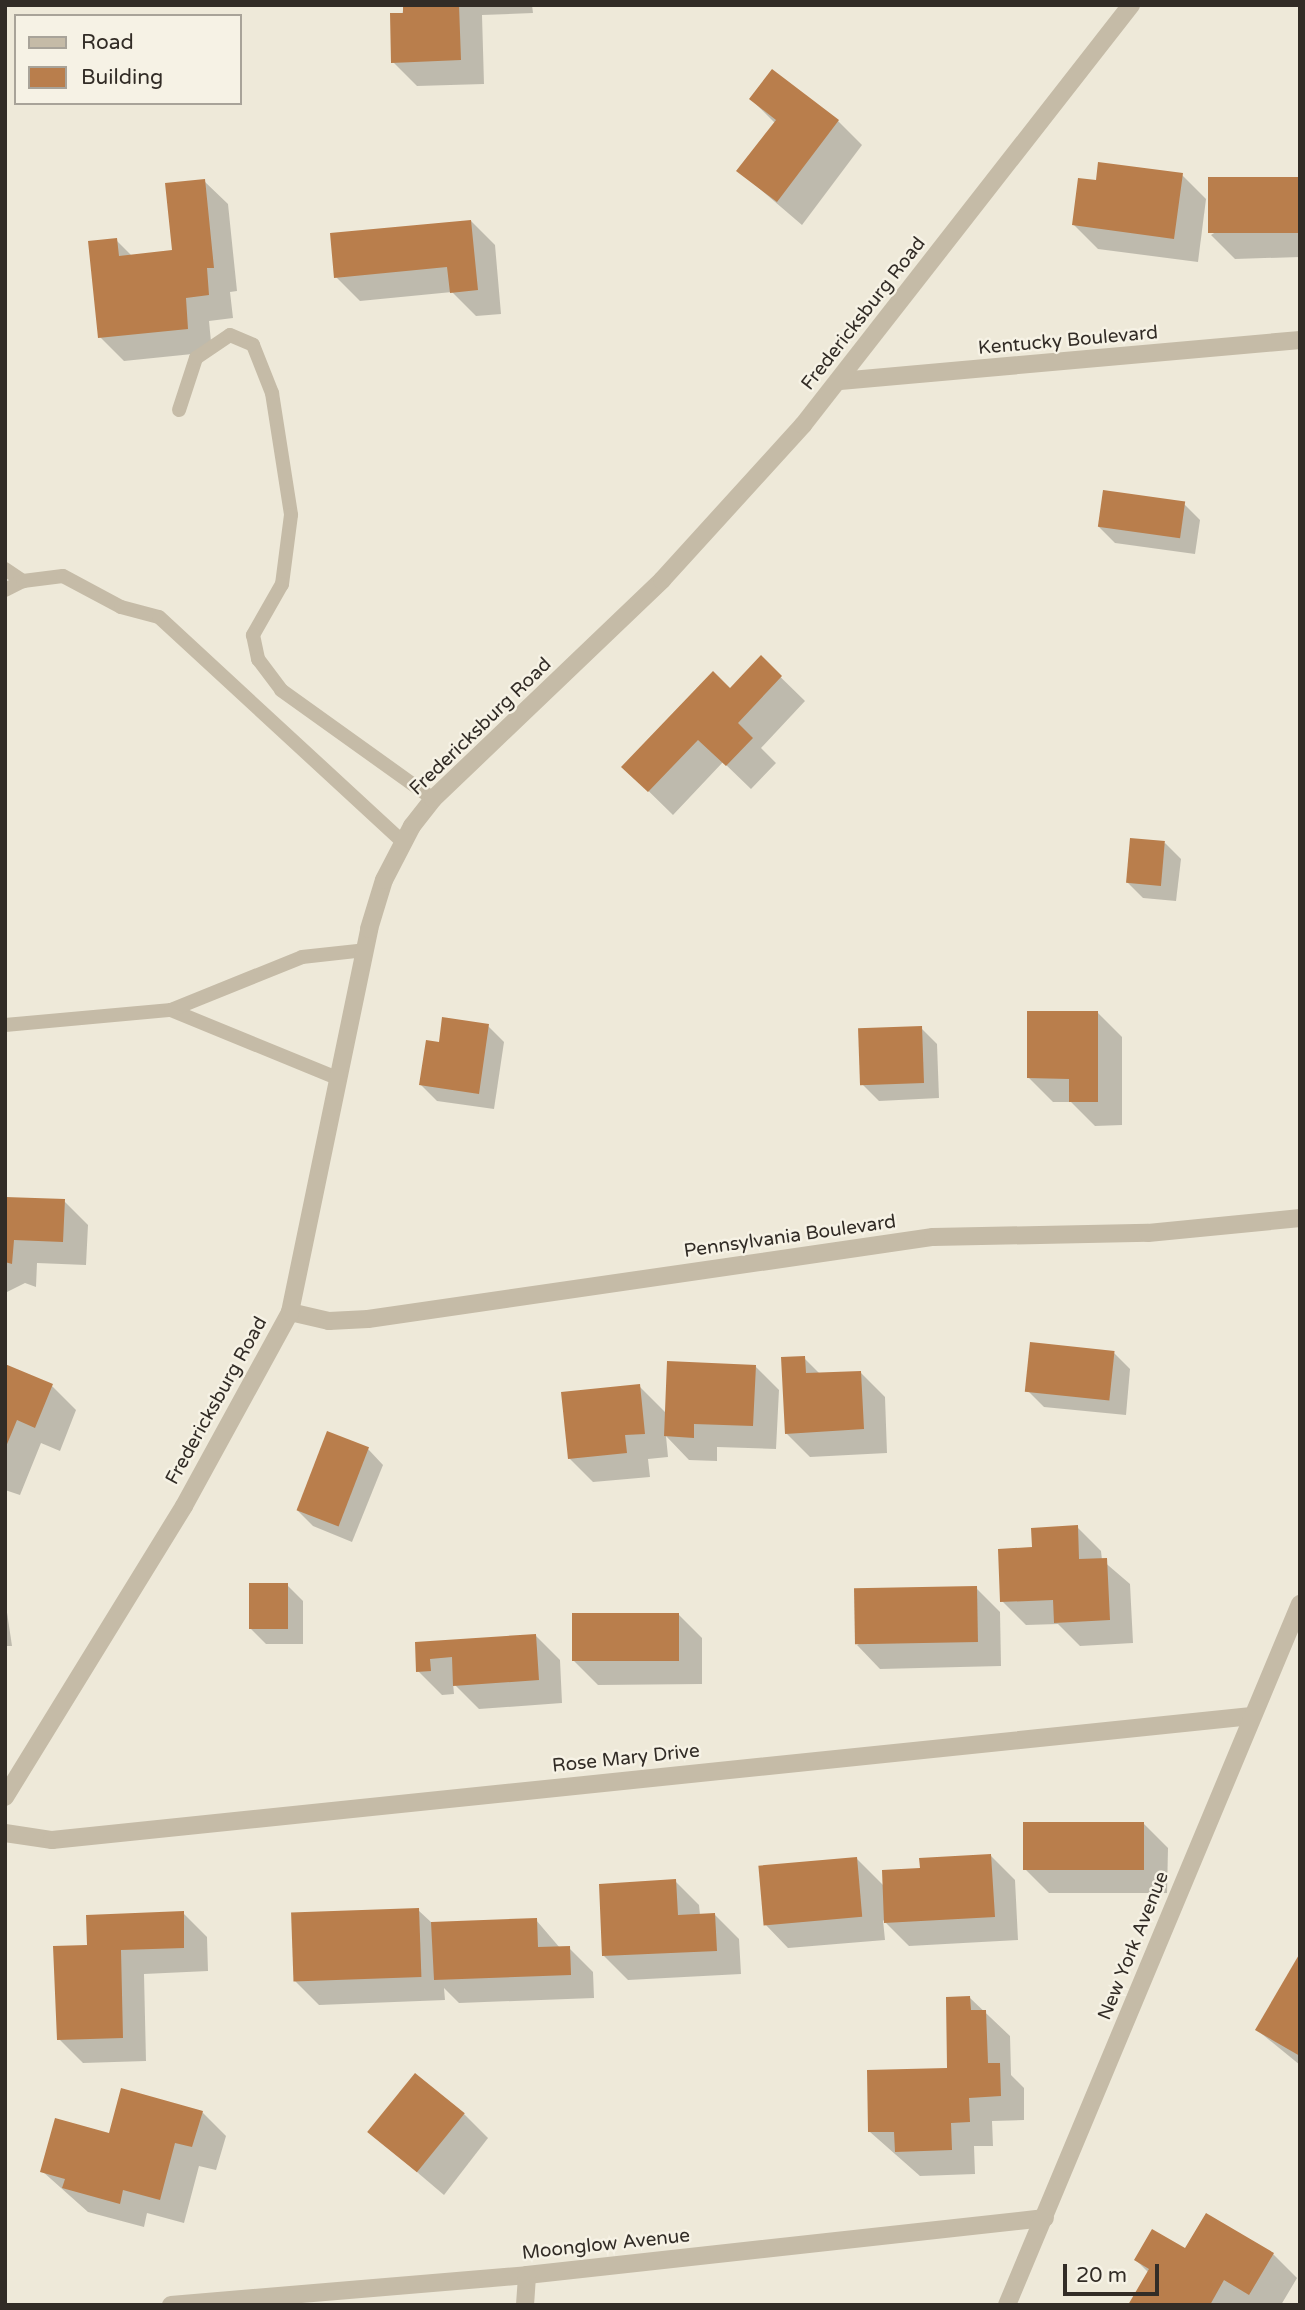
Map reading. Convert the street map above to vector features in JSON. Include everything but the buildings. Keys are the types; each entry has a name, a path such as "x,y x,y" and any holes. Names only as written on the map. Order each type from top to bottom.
{"street":[{"name":"Fredericksburg Road","path":"5,1797 184,1506 290,1312 365,950 384,880 402,842 433,799 662,580 840,381 1131,5"},
{"name":"Kentucky Boulevard","path":"840,381 1300,340"},
{"name":"Pennsylvania Boulevard","path":"290,1312 329,1321 368,1319 933,1237 1148,1234 1300,1219"},
{"name":"New York Avenue","path":"1007,2305 1300,1604"},
{"name":"Rose Mary Drive","path":"5,1833 52,1840 1252,1716"},
{"name":"Moonglow Avenue","path":"172,2305 527,2275 1045,2218"},
{"path":"525,2305 527,2275"}],"lane":[{"path":"179,410 196,358 230,335 253,345 272,393 291,515 282,584 253,635 258,659 281,690 327,726 433,799"},
{"path":"5,569 23,580"},
{"path":"5,590 23,580 63,576 121,607 159,617 402,842"},
{"path":"5,1025 171,1010 302,957 365,950"},
{"path":"171,1010 339,1079"}]}
